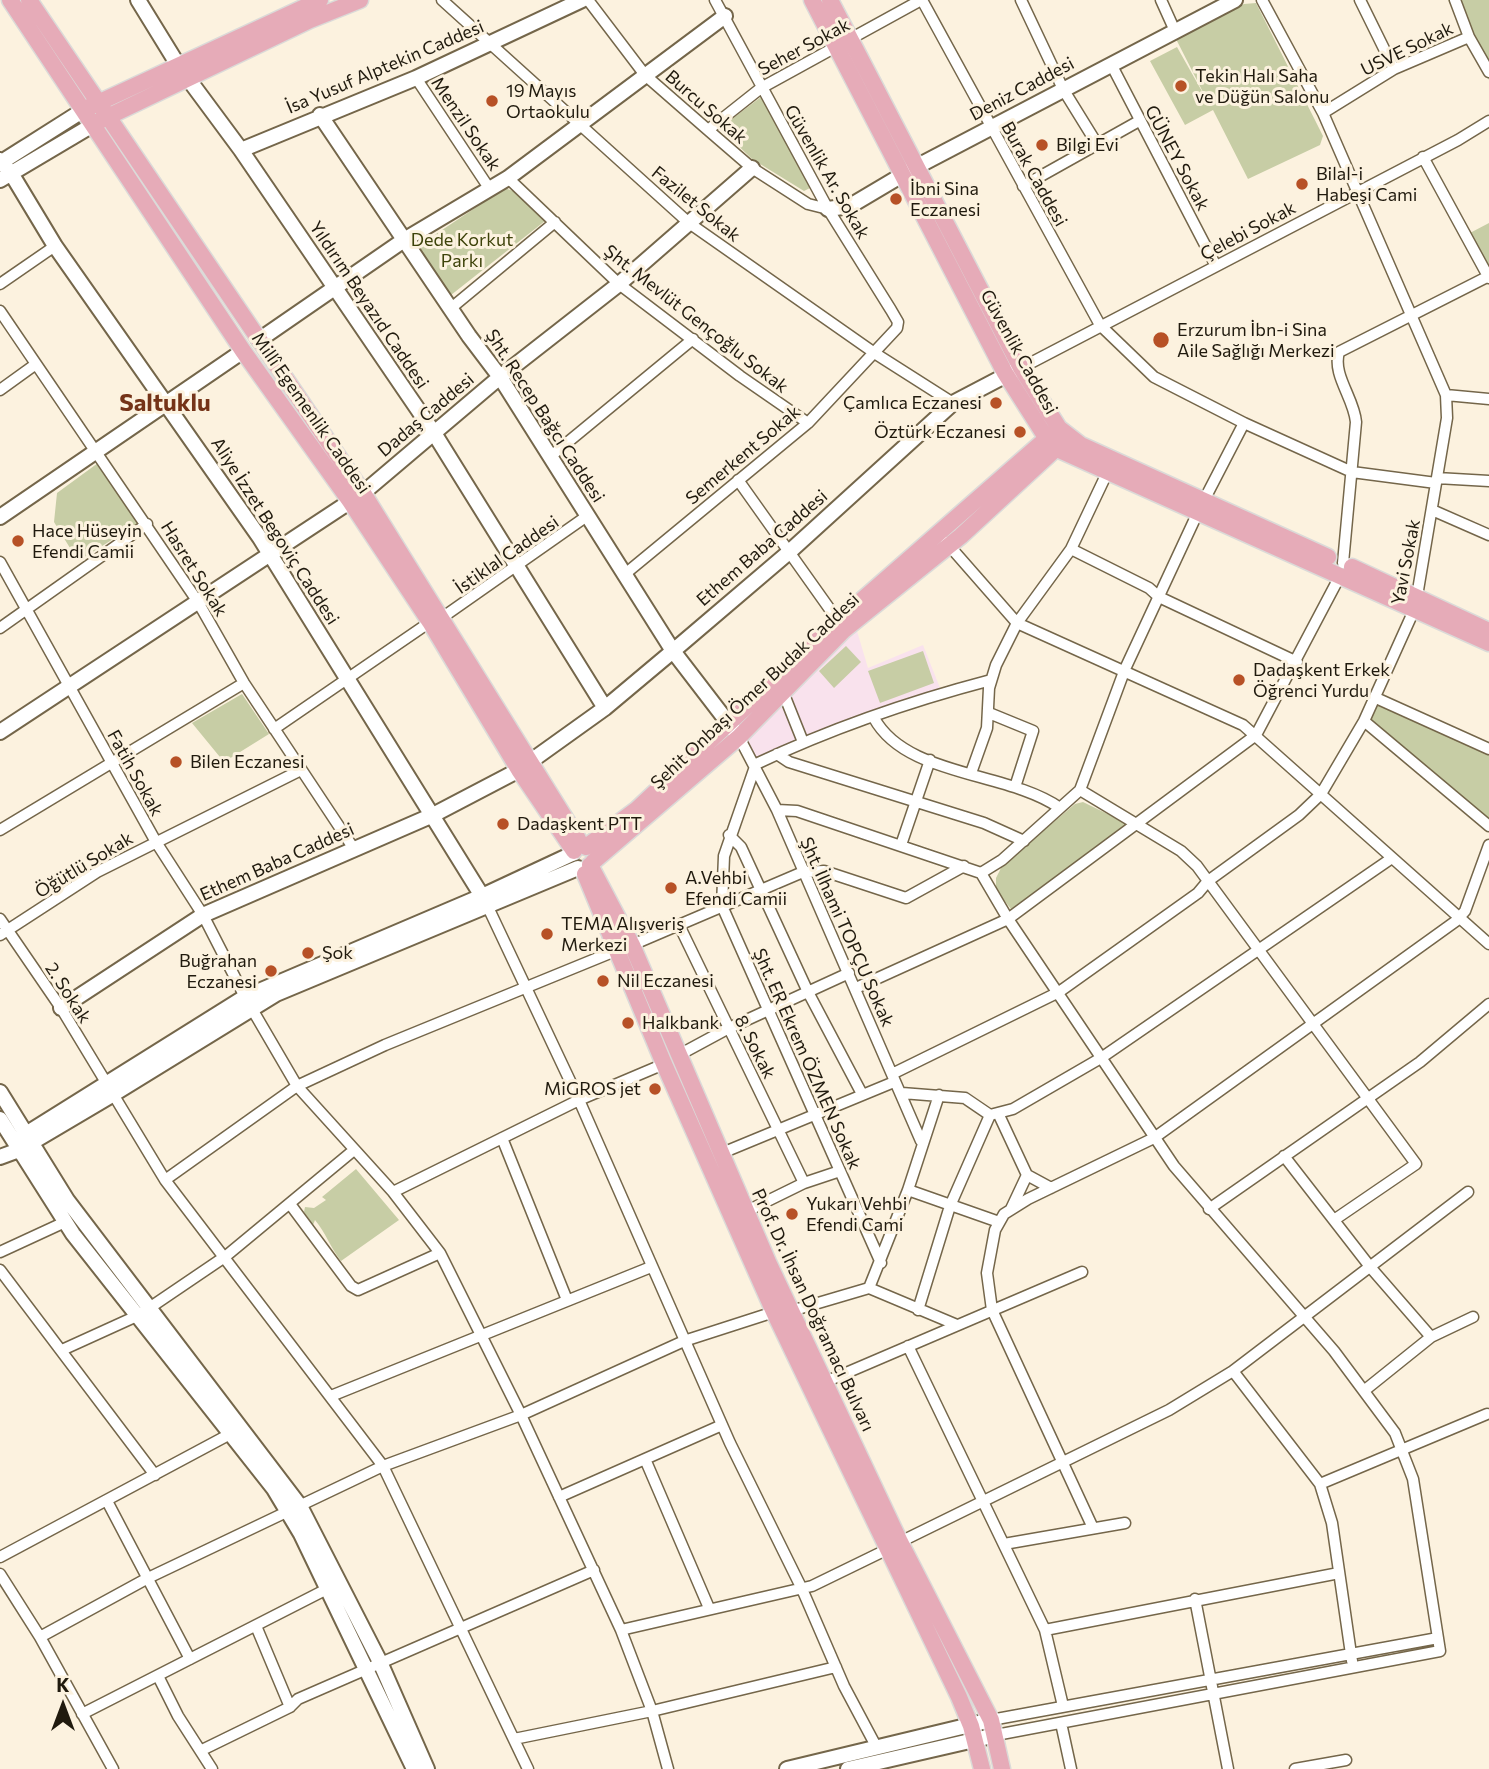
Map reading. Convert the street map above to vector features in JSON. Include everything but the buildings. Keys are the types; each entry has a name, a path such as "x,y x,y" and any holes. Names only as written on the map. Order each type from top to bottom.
{"main road":[{"name":"Millî Egemenlik Caddesi","path":"10,0 89,107 106,117 259,340 582,858"},
{"name":"Millî Egemenlik Caddesi","path":"29,0 89,107 91,126 243,351 356,497"},
{"path":"89,107 320,0"},
{"path":"91,126 360,0"},
{"name":"Güvenlik Caddesi","path":"812,0 843,43 1013,371 1057,438"},
{"name":"Güvenlik Caddesi","path":"830,0 843,43"},
{"path":"1057,438 1108,471 1202,505"},
{"path":"1057,438 1342,569 1489,631"},
{"name":"Şehit Onbaşı Ömer Budak Caddesi","path":"582,858 728,722 841,625 938,532 1057,438"},
{"name":"Şehit Onbaşı Ömer Budak Caddesi","path":"582,858 738,737 783,692 841,625 950,545 1057,438"},
{"path":"1416,602 1489,643"},
{"name":"Prof. Dr. İhsan Doğramacı Bulvarı","path":"582,858 632,945 671,1060 774,1312 894,1545 993,1728 1002,1769"},
{"name":"Prof. Dr. İhsan Doğramacı Bulvarı","path":"582,858 615,951 722,1153 745,1212 825,1382 973,1733 982,1769"}],"street":[{"name":"Yıldırım Beyazıd Caddesi","path":"138,0 178,65 241,150 434,433 605,708"},
{"name":"Fazilet Sokak","path":"442,0 579,127 689,223 876,354 953,403"},
{"name":"İsa Yusuf Alptekin Caddesi","path":"241,150 320,115 416,78 582,0"},
{"name":"Burcu Sokak","path":"588,0 645,75 708,130 752,168 808,204 828,209"},
{"name":"Güvenlik Ar. Sokak","path":"715,0 828,209 898,322 897,328 876,354"},
{"name":"Seher Sokak","path":"708,130 761,88 922,0"},
{"name":"Burak Caddesi","path":"922,0 1100,325 1154,377 1244,423 1352,472 1437,481 1489,481"},
{"path":"1021,0 1063,89 1097,144"},
{"path":"1161,0 1175,31"},
{"name":"Deniz Caddesi","path":"828,209 850,206 909,171 1235,0"},
{"name":"Yavi Sokak","path":"722,1153 862,1094 1059,992 1198,893 1208,881 1299,815 1321,794 1376,698 1416,602 1447,418 1446,395 1409,316 1323,113 1262,0"},
{"path":"1360,0 1394,69"},
{"path":"1455,0 1469,37 1489,72"},
{"path":"259,340 404,240 508,178 725,16"},
{"name":"USVE Sokak","path":"1323,113 1394,69 1469,37"},
{"name":"GÜNEY Sokak","path":"1111,64 1216,266"},
{"name":"Menzil Sokak","path":"416,78 489,188"},
{"path":"3,168 89,107"},
{"name":"Şht. Recep Bağcı Caddesi","path":"320,115 450,309 500,377 673,651 738,737"},
{"path":"1023,186 1139,121"},
{"name":"Çelebi Sokak","path":"1013,371 1489,121"},
{"path":"3,168 91,126"},
{"path":"856,988 1008,919 1256,735 1297,662 1342,569 1356,422 1353,405 1338,370 1339,352 1489,277 1423,157"},
{"name":"Aliye İzzet Begoviç Caddesi","path":"3,168 54,246 260,538 268,555 348,678 485,901"},
{"name":"Dadaş Caddesi","path":"0,732 356,497 500,377 619,284 752,168"},
{"name":"Şht. Mevlüt Gençoğlu Sokak","path":"508,178 619,284 808,423"},
{"path":"450,309 555,222"},
{"path":"0,284 54,246"},
{"name":"Hasret Sokak","path":"0,311 94,451 147,524 198,602 299,771 354,849"},
{"path":"551,456 693,340"},
{"path":"0,517 243,351"},
{"name":"Semerkent Sokak","path":"625,574 808,423 876,354"},
{"path":"0,390 36,364"},
{"name":"Ethem Baba Caddesi","path":"61,1008 203,915 433,815 525,766 605,708 673,651 788,553 953,403 1013,371"},
{"path":"1446,395 1489,399"},
{"path":"981,873 1024,841 1080,790 1125,669 1202,505 1244,423"},
{"path":"971,773 989,713 991,680 1017,623 1071,549 1108,471"},
{"path":"738,480 841,625"},
{"path":"1432,510 1489,535"},
{"name":"İstiklal Caddesi","path":"274,729 517,567 587,516"},
{"path":"0,628 27,612 147,524"},
{"path":"938,532 1017,623 1045,638 1125,669 1243,725 1489,944"},
{"path":"1071,549 1149,588 1159,597 1297,662"},
{"name":"Fatih Sokak","path":"0,562 156,842 203,915 297,1086 393,1192 440,1253 521,1415 621,1630 652,1711 668,1769"},
{"path":"722,906 722,867 729,835 755,764 803,743 991,680"},
{"path":"0,830 244,683"},
{"path":"783,692 803,743"},
{"path":"1376,698 1489,749"},
{"path":"989,713 1033,730 1015,787"},
{"path":"874,718 881,730 898,746 930,760 1042,796 1060,808"},
{"path":"1364,721 1489,826"},
{"name":"Şht. İlhami TOPÇU Sokak","path":"738,737 755,764 777,810 921,1142"},
{"path":"777,754 789,762 1004,830 1024,841"},
{"path":"901,845 930,760"},
{"name":"Öğütlü Sokak","path":"4,933 97,872 299,771"},
{"path":"1080,790 1181,851 1208,881 1416,1164 1334,1220"},
{"path":"777,810 797,811 981,873 1008,919 1154,1138 1209,1209 1365,1390 1403,1448 1413,1479 1440,1651 1061,1723 993,1728"},
{"path":"729,835 741,847 808,992 862,1094"},
{"path":"1010,1210 1154,1138 1460,916 1465,911 1489,845"},
{"path":"0,1157 249,1002 582,858"},
{"path":"918,1310 950,1206 994,1114 1013,1109 1101,1058 1392,858"},
{"path":"632,945 803,872 824,872 906,898 964,866"},
{"path":"485,901 579,1100 722,1425 877,1748"},
{"name":"Şht. ER Ekrem ÖZMEN Sokak","path":"722,906 813,1116 881,1263"},
{"name":"2. Sokak","path":"0,919 4,933 61,1008 165,1180 226,1256 383,1466 528,1769"},
{"name":"8. Sokak","path":"680,925 727,1029 804,1183"},
{"path":"165,1180 297,1086 385,1045 615,951"},
{"path":"393,1192 579,1100 671,1060 727,1029 849,973"},
{"path":"1209,1209 1420,1062 1489,1004"},
{"path":"0,1092 65,1222 145,1311 294,1509 380,1662 427,1769"},
{"path":"902,1093 965,1098 994,1114 1027,1175 1051,1188"},
{"path":"869,1288 908,1190 921,1142 939,1095"},
{"path":"0,1119 23,1142 232,1433 294,1509 327,1589 414,1769"},
{"path":"502,1138 567,1300"},
{"path":"0,1150 23,1142"},
{"path":"62,1350 145,1311 226,1256 354,1150"},
{"path":"1284,1156 1371,1268 1431,1337"},
{"path":"745,1212 804,1183 840,1171"},
{"path":"1027,1175 1010,1210 995,1230 987,1273 992,1310 1093,1528"},
{"path":"908,1190 999,1222"},
{"path":"621,1630 802,1588 1169,1410 1233,1371 1468,1192"},
{"path":"290,1204 352,1286 358,1290 440,1253"},
{"path":"0,1252 65,1222"},
{"path":"331,1396 651,1266"},
{"path":"0,1270 155,1475"},
{"path":"825,1382 1082,1272"},
{"path":"40,1637 148,1578 383,1466 521,1415 684,1341 774,1312 791,1311 869,1288 957,1325"},
{"path":"1365,1390 1431,1337 1473,1317"},
{"path":"908,1346 1045,1630 1063,1706"},
{"path":"1233,1371 1320,1484 1330,1513 1353,1668"},
{"path":"1320,1484 1487,1414"},
{"path":"559,1497 722,1425"},
{"path":"0,1557 232,1433"},
{"path":"645,1459 709,1608"},
{"path":"107,1501 190,1659"},
{"path":"1004,1544 1125,1523"},
{"path":"202,1750 290,1707 298,1699 594,1570"},
{"path":"1045,1630 1339,1573"},
{"path":"0,1574 40,1637 113,1769"},
{"path":"82,1714 327,1589"},
{"path":"1195,1599 1228,1769"},
{"path":"256,1626 290,1707"},
{"path":"787,1769 877,1748 973,1733 1063,1706 1438,1638"},
{"path":"514,1739 652,1711 836,1667"},
{"path":"158,1676 178,1716 212,1769"},
{"path":"1061,1723 1071,1769"},
{"path":"848,1769 886,1765 973,1733"},
{"path":"1294,1769 1346,1760"}],"shaded area":[{"path":"854,621 868,668 923,645 942,693 756,764 739,737"}],"green space":[{"path":"1448,0 1489,0 1489,80"},
{"path":"1256,3 1323,136 1320,145 1248,179 1213,110 1185,125 1150,61 1177,47 1208,102 1176,39 1244,4"},
{"path":"761,97 810,188 804,191 752,159 720,128"},
{"name":"Dede Korkut Parkı","path":"505,188 513,191 545,221 451,295 418,246"},
{"path":"1489,223 1489,267 1486,267 1468,234"},
{"path":"98,463 139,523 78,561 54,522 57,493"},
{"path":"846,646 861,662 834,688 819,671"},
{"path":"923,651 934,683 880,703 868,671"},
{"path":"242,694 269,734 224,762 192,723"},
{"path":"1376,698 1489,749 1489,826 1364,721"},
{"path":"1083,802 1128,824 1011,909 996,890 996,878 1002,866 1075,804"},
{"path":"356,1169 399,1220 341,1261 319,1225 315,1220 313,1225 304,1212 305,1207 314,1208 326,1200 322,1197"}],"place":[{"name":"Tekin Halı Saha ve Düğün Salonu","path":"1181,86"},
{"name":"19 Mayıs Ortaokulu","path":"492,101"},
{"name":"Bilgi Evi","path":"1042,145"},
{"name":"Bilal-i Habeşi Cami","path":"1302,184"},
{"name":"İbni Sina Eczanesi","path":"896,199"},
{"name":"Erzurum İbn-i Sina Aile Sağlığı Merkezi","path":"1161,340"},
{"name":"Çamlıca Eczanesi","path":"996,403"},
{"name":"Öztürk Eczanesi","path":"1020,432"},
{"name":"Hace Hüseyin Efendi Camii","path":"18,541"},
{"name":"Dadaşkent Erkek Öğrenci Yurdu","path":"1239,680"},
{"name":"Bilen Eczanesi","path":"176,762"},
{"name":"Dadaşkent PTT","path":"503,824"},
{"name":"A.Vehbi Efendi Camii","path":"671,888"},
{"name":"TEMA Alışveriş Merkezi","path":"547,934"},
{"name":"Şok","path":"308,953"},
{"name":"Buğrahan Eczanesi","path":"271,971"},
{"name":"Nil Eczanesi","path":"603,981"},
{"name":"Halkbank","path":"628,1023"},
{"name":"MiGROS jet","path":"655,1089"},
{"name":"Yukarı Vehbi Efendi Cami","path":"792,1214"}],"district":[{"name":"Saltuklu","path":"165,403"}]}
